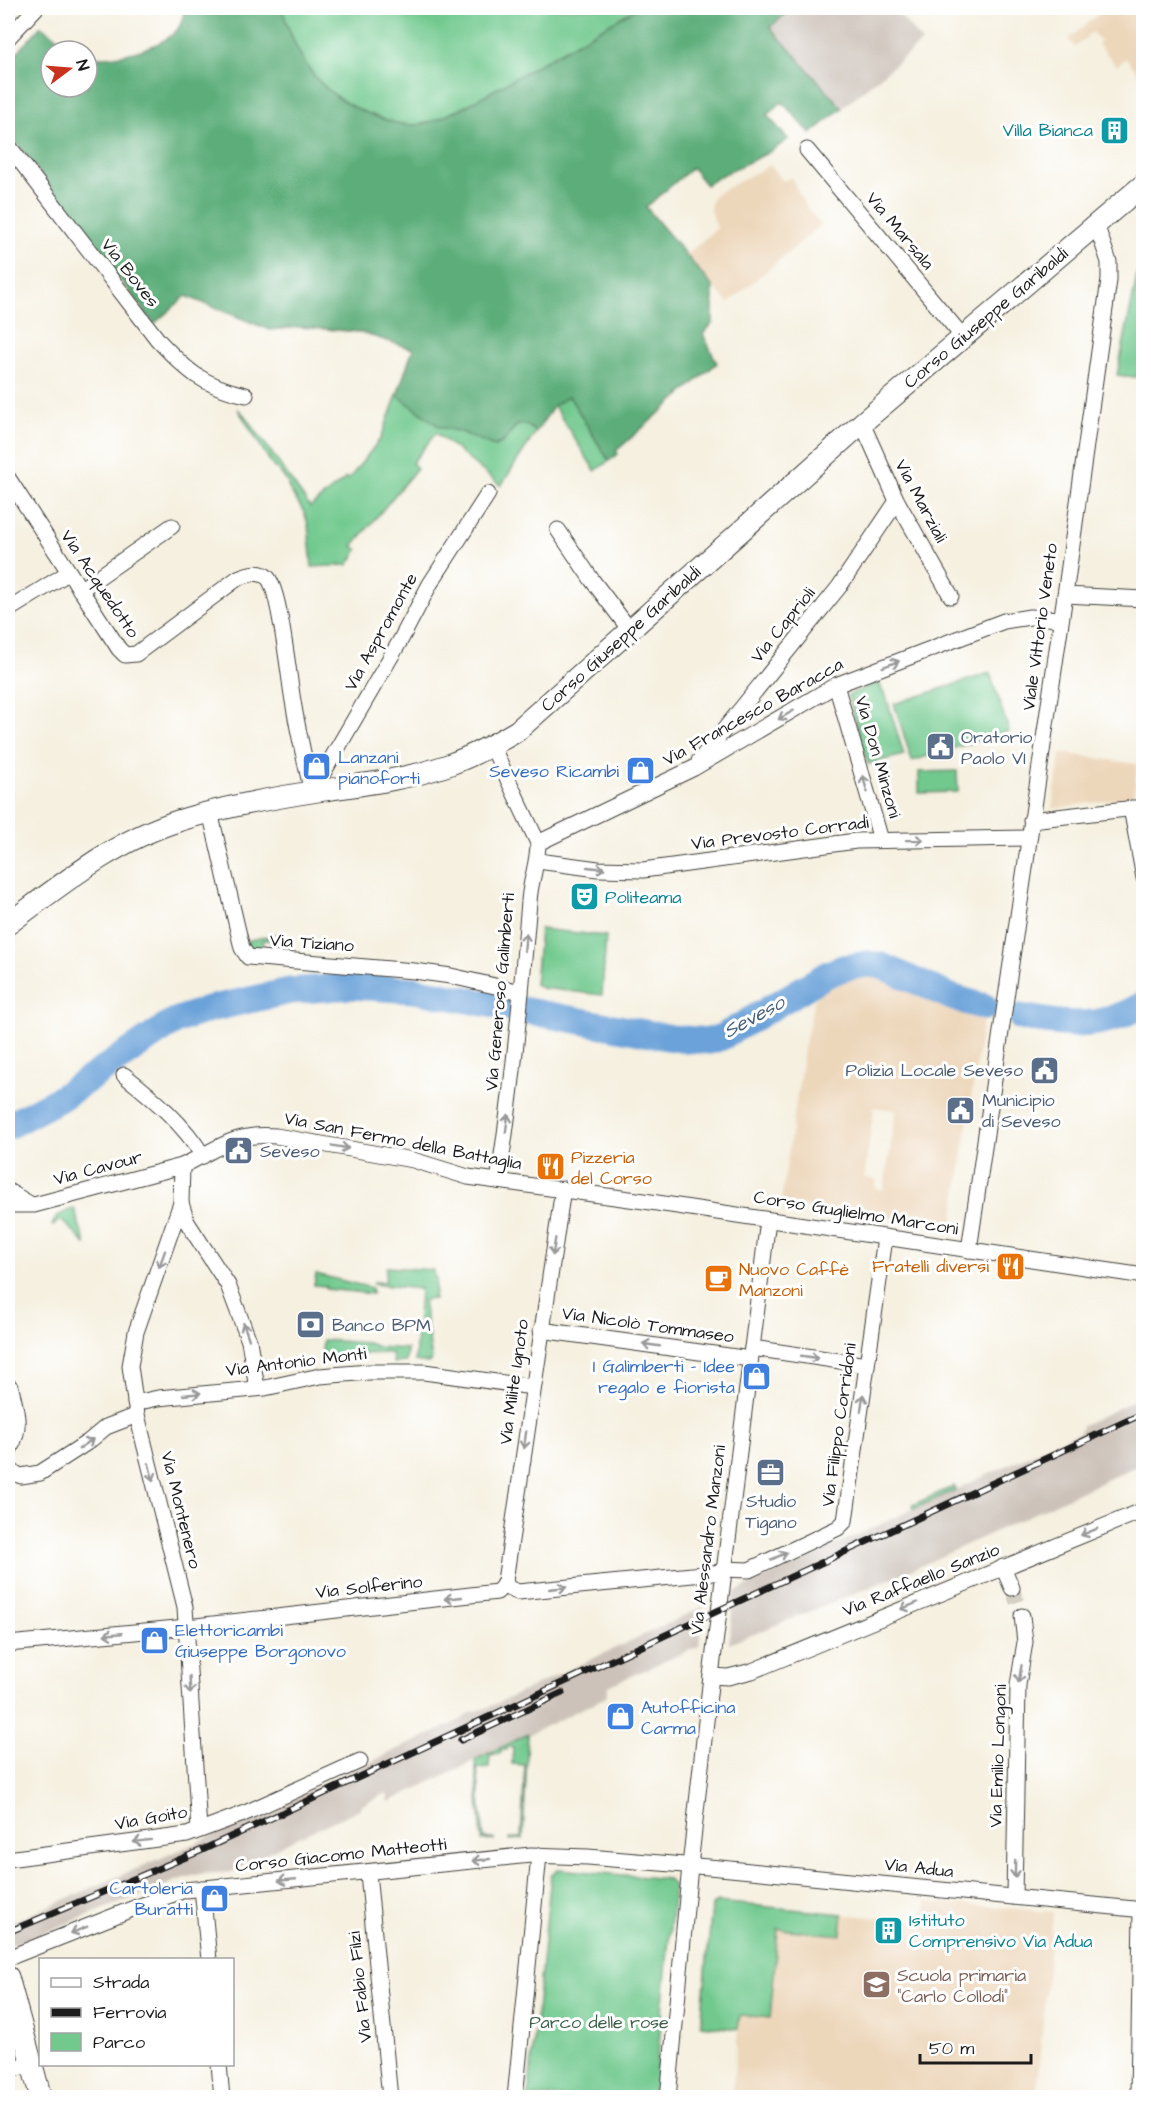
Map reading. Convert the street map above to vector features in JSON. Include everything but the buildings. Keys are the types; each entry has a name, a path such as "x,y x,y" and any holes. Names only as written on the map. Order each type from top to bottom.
{"main road":[{"name":"Corso Giuseppe Garibaldi","path":"8,924 83,870 154,829 210,812 312,792 394,780 447,765 492,746 534,717 862,423 1143,184"},
{"path":"8,1389 15,1424 8,1446"},
{"path":"8,1977 41,2097"}],"street":[{"path":"8,38 36,8"},
{"name":"Via Boves","path":"8,145 138,315 179,362 202,381 246,395"},
{"name":"Via Marsala","path":"807,150 963,337"},
{"name":"Viale Vittorio Veneto","path":"969,1250 1109,280 1109,262 1096,224"},
{"name":"Via Marziali","path":"862,423 897,501 951,596"},
{"name":"Via Acquedotto","path":"8,478 120,651 130,656 136,654 238,578 253,574 269,579 277,596 292,700 312,792"},
{"name":"Via Aspromonte","path":"312,792 400,641 430,584 488,494"},
{"name":"Via Caprioli","path":"694,768 839,586 897,501"},
{"path":"80,590 172,526"},
{"path":"558,530 630,630"},
{"path":"8,610 68,573"},
{"path":"1065,595 1143,599"},
{"name":"Via Francesco Baracca","path":"538,843 694,768 837,685 1004,621 1030,617 1061,619"},
{"name":"Via Don Minzoni","path":"837,685 881,840"},
{"name":"Via Generoso Galimberti","path":"492,746 538,843 538,861 530,888 508,1118 498,1181"},
{"path":"1031,820 1137,808 1143,878"},
{"name":"Via Tiziano","path":"210,812 242,948 248,957 414,970 451,976 521,996"},
{"name":"Via Prevosto Corradi","path":"538,861 598,869 642,870 856,841 1029,838"},
{"path":"124,1075 169,1114 191,1138 203,1156"},
{"name":"Via San Fermo della Battaglia","path":"182,1166 236,1138 258,1134 413,1160 468,1177 563,1189"},
{"path":"182,1166 181,1203 187,1222 228,1285 249,1341 257,1388"},
{"name":"Via Cavour","path":"10,1200 28,1204 42,1203 182,1166"},
{"name":"Corso Guglielmo Marconi","path":"563,1189 1143,1276"},
{"name":"Via Milite Ignoto","path":"505,1581 563,1189"},
{"name":"Via Montenero","path":"181,1203 146,1302 131,1353 131,1381 181,1587 187,1627 199,1830"},
{"name":"Via Alessandro Manzoni","path":"668,2097 690,1866 723,1570 768,1220"},
{"name":"Via Filippo Corridoni","path":"723,1570 749,1570 838,1528 846,1518 885,1238"},
{"name":"Via Nicolò Tommaseo","path":"541,1330 867,1365"},
{"name":"Via Antonio Monti","path":"8,1470 18,1476 36,1474 83,1446 106,1427 158,1398 275,1386 320,1376 412,1371 533,1387"},
{"name":"Via Raffaello Sanzio","path":"711,1676 728,1677 752,1671 1143,1510"},
{"path":"1003,1567 1012,1588"},
{"path":"505,1581 508,1588 518,1593 723,1570"},
{"name":"Via Solferino","path":"8,1644 492,1594 502,1587 505,1581"},
{"name":"Via Emilio Longoni","path":"1014,1897 1018,1685 1025,1641 1022,1616"},
{"name":"Via Goito","path":"8,1859 187,1835 243,1814 360,1761"},
{"path":"515,2097 539,1855"},
{"name":"Corso Giacomo Matteotti","path":"8,1958 168,1895 202,1888 539,1855 690,1866"},
{"name":"Via Adua","path":"690,1866 1142,1910"},
{"name":"Via Fabio Filzi","path":"368,1873 390,2097"},
{"path":"202,1888 209,1958"},
{"path":"1137,2097 1142,1910"},
{"path":"8,2070 32,2065"},
{"path":"219,2066 222,2097"}],"shaded area":[{"path":"793,8 894,8 922,42 842,108 770,27"},
{"path":"1106,8 1143,8 1143,79 1126,58 1117,66 1098,44 1100,41 1092,32 1075,47 1068,39"},
{"path":"770,165 783,181 791,177 806,207 821,225 728,303 686,255 717,228 710,210 714,195"},
{"path":"1061,753 1137,764 1134,796 1052,809"},
{"path":"864,975 892,978 942,1003 984,1012 952,1227 781,1202 804,1049 814,1001 821,991 840,981","holes":["874,1107 896,1110 884,1190 875,1189 876,1180 864,1178"]},
{"path":"1143,1396 1143,1463 905,1573 729,1644 734,1592 1080,1432 1083,1425"},
{"path":"703,1607 699,1646 608,1686 606,1697 389,1802 387,1793 360,1806 360,1809 288,1842 232,1872 200,1874 181,1879 12,1945 8,1935 8,1924 187,1847 461,1720 469,1713 487,1708"},
{"name":"Scuola primaria \"Carlo Collodi\"","path":"927,1901 1053,1912 1036,2097 732,2097 738,2029 701,2025 712,1905 717,1902 924,1922"}],"green space":[{"path":"184,8 282,8 303,59 312,74 324,86 353,107 388,121 416,125 436,120 468,105 637,8 793,8 770,27 842,108 811,134 782,102 767,115 788,139 779,146 706,185 692,168 646,207 713,287 713,323 703,334 717,363 616,451 618,454 609,461 569,396 554,406 536,432 528,426 517,425 506,439 494,446 461,432 440,427 397,395 413,349 359,332 301,327 270,330 186,296 154,324 8,131 8,63 41,26 59,39 39,39 39,99 99,99 99,57 121,55 147,48 169,37 179,28"},
{"path":"282,8 637,8 468,105 436,120 410,125 388,121 353,107 324,86 312,74 303,59"},
{"path":"1143,247 1143,378 1117,375"},
{"path":"397,395 440,427 461,432 494,446 501,443 518,425 528,426 536,432 501,486 436,433 412,463 417,468 353,546 358,550 348,565 312,567 308,524 304,512 288,487 288,483 277,468 274,468 238,409 247,418 310,507 346,478 349,479 381,438"},
{"path":"569,396 609,461 595,471 554,406"},
{"path":"990,673 1009,731 912,761 894,704"},
{"path":"879,682 885,693 904,755 868,764 848,695"},
{"path":"957,771 958,792 919,793 919,772"},
{"path":"540,929 606,936 602,995 541,988 535,984"},
{"path":"278,934 282,952 279,952 279,941 264,940 261,951 250,950 246,941"},
{"path":"74,1208 86,1245 61,1219 52,1225 57,1216"},
{"path":"386,1267 434,1270 436,1278 434,1299 423,1300 432,1360 428,1363 415,1361 420,1289 373,1284 373,1282 385,1282"},
{"path":"316,1274 372,1288 372,1294 326,1289 326,1286 314,1285"},
{"path":"323,1340 368,1343 378,1347 407,1349 406,1362 393,1363 392,1353 327,1355 326,1362 321,1362"},
{"path":"954,1486 955,1490 914,1509 912,1505"},
{"path":"528,1734 523,1839 510,1840 510,1838 521,1838 525,1765 512,1764 513,1747 507,1747 507,1750 501,1750 501,1753 490,1755 489,1767 477,1768 484,1839 495,1839 482,1841 475,1760"},
{"name":"Parco delle rose","path":"558,1869 668,1879 674,1886 654,2097 528,2097 551,1875"},
{"path":"717,1902 843,1914 841,1935 778,1929 770,2018 740,2015 738,2029 701,2025 712,1905"}],"waterway":[{"name":"Seveso","path":"8,1126 59,1099 175,1021 209,1009 290,991 351,986 414,990 672,1038 709,1041 722,1037 826,975 843,968 868,964 882,966 954,998 985,1007"},
{"name":"Seveso","path":"1021,1017 1084,1024 1113,1018 1144,1004"}],"tunnel":[{"path":"1012,1588 1022,1616"}],"railway":[{"path":"8,1932 200,1851 1144,1413"},
{"path":"461,1740 562,1693"}],"place":[{"name":"Villa Bianca","path":"1114,130"},
{"name":"Oratorio Paolo VI","path":"940,747"},
{"name":"Lanzani pianoforti","path":"317,767"},
{"name":"Seveso Ricambi","path":"640,771"},
{"name":"Politeama","path":"584,897"},
{"name":"Polizia Locale Seveso","path":"1044,1070"},
{"name":"Municipio di Seveso","path":"961,1110"},
{"name":"Seveso","path":"239,1151"},
{"name":"Pizzeria del Corso","path":"550,1167"},
{"name":"Fratelli diversi","path":"1010,1266"},
{"name":"Nuovo Caffè Manzoni","path":"718,1279"},
{"name":"Banco BPM","path":"311,1325"},
{"name":"I Galimberti - Idee regalo e fiorista","path":"756,1376"},
{"name":"Studio Tigano","path":"771,1472"},
{"name":"Elettoricambi Giuseppe Borgonovo","path":"154,1640"},
{"name":"Autofficina Carma","path":"620,1717"},
{"name":"Cartoleria Buratti","path":"214,1898"},
{"name":"Istituto Comprensivo Via Adua","path":"888,1930"},
{"name":"Scuola primaria \"Carlo Collodi\"","path":"876,1985"}]}
